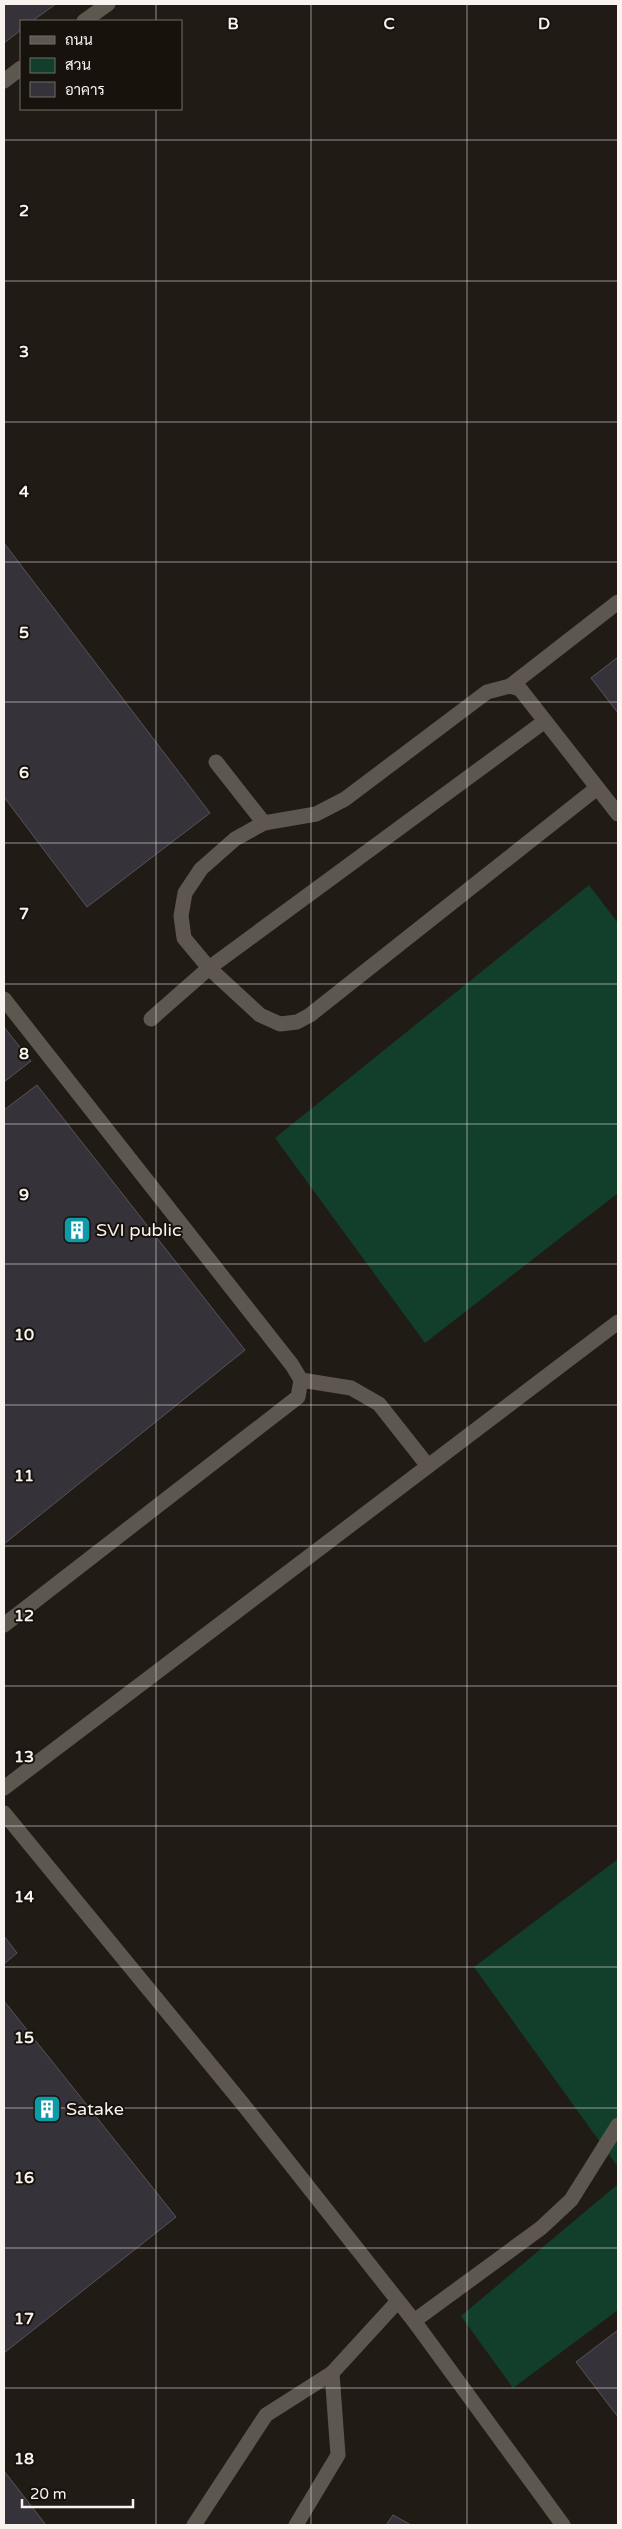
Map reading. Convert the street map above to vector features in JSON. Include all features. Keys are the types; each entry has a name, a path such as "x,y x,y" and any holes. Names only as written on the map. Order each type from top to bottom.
{"street":[{"path":"85,20 108,4"},
{"path":"4,81 20,69"},
{"path":"597,788 310,1015 297,1022 280,1024 260,1014 210,968 184,938 181,916 185,893 201,869 235,839 264,823 316,814 345,799 487,692 510,686 618,602"},
{"path":"510,686 520,689 618,814"},
{"path":"151,1019 210,968 545,721"},
{"path":"216,762 264,823"},
{"path":"4,999 292,1365 301,1380 298,1397 4,1625"},
{"path":"4,1788 617,1324"},
{"path":"301,1380 351,1388 379,1404 428,1466"},
{"path":"4,1813 242,2103 414,2321 564,2525"},
{"path":"414,2321 541,2228 571,2200 618,2125"},
{"path":"194,2525 266,2415 332,2373 398,2301"},
{"path":"296,2525 338,2455 332,2373"}],"green space":[{"path":"589,885 618,923 618,1193 425,1343 275,1138"},
{"path":"618,1859 618,2167 474,1967"},
{"path":"618,2184 618,2310 513,2388 461,2316"}],"building":[{"path":"4,4 56,4 33,20 20,20 20,31 4,43"},
{"path":"4,543 210,813 87,907 4,797"},
{"path":"618,657 618,713 591,678"},
{"path":"4,1027 31,1061 4,1082"},
{"name":"SVI public","path":"37,1085 245,1350 4,1544 4,1110"},
{"path":"4,1936 17,1953 4,1964"},
{"name":"Satake","path":"4,2001 176,2217 4,2353"},
{"path":"618,2330 618,2417 576,2362"},
{"path":"4,2471 46,2525 4,2525"},
{"path":"393,2515 411,2525 386,2525"}],"place":[{"name":"SVI public","path":"77,1230"},
{"name":"Satake","path":"47,2109"}]}
